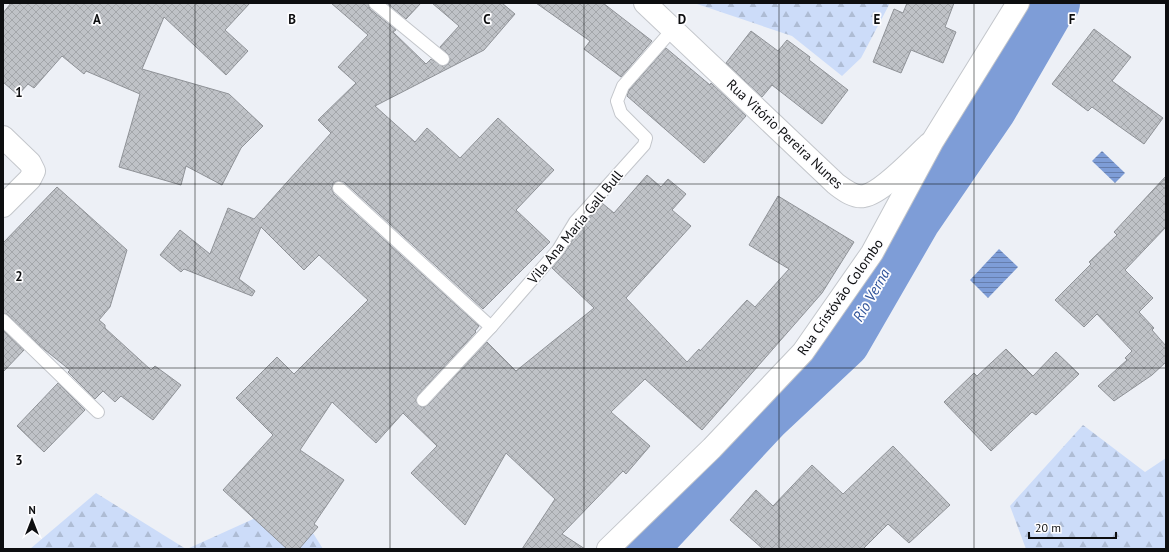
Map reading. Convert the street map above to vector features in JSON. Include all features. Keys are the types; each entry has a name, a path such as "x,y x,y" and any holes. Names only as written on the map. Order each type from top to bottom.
{"main road":[{"name":"Rua Vitório Pereira Nunes","path":"645,3 836,184 848,193 863,196 878,191 932,142"},
{"name":"Rua Cristóvão Colombo","path":"608,549 712,448 803,352 872,253 932,142 1018,3"},
{"path":"3,137 30,163 34,171 30,179 3,206"}],"lane":[{"path":"376,3 443,59"},
{"name":"Vila Ana Maria Gall Bull","path":"423,400 491,327 558,250 575,222 644,145 646,138 621,113 617,101 624,86 673,29"},
{"path":"339,188 491,327"},
{"path":"3,320 98,412"}],"green space":[{"path":"694,3 890,3 861,58 842,76 792,36"},
{"path":"1083,425 1145,472 1166,458 1166,549 1026,549 1010,506"},
{"path":"96,493 186,549 30,549"},
{"path":"293,501 323,549 187,549"}],"water":[{"path":"1102,151 1125,173 1115,183 1092,161"},
{"path":"999,249 1018,267 988,298 970,280"}],"building":[{"path":"11,3 250,3 225,30 248,51 226,75 164,17 142,69 229,94 263,126 241,148 222,185 186,166 181,185 119,167 140,94 86,71 84,74 62,56 34,88 28,84 18,95 3,82 3,13"},
{"path":"331,3 368,3 370,9 396,30 393,32 426,64 431,59 442,66 448,64 450,60 448,54 440,47 459,26 432,3 502,3 515,14 484,50 375,106 415,142 427,128 460,158 498,118 554,170 516,210 550,242 483,309 344,182 337,181 333,183 332,190 334,194 479,326 475,331 476,332 418,395 416,402 421,407 428,405 487,342 516,371 594,308 552,268 564,254 581,226 602,203 614,213 647,175 661,187 668,179 686,194 672,210 691,226 626,298 687,362 699,349 700,351 747,300 755,307 789,269 749,245 778,196 854,242 822,293 702,430 645,379 611,412 650,446 626,474 623,471 562,534 585,549 522,549 555,499 506,453 465,525 411,473 437,446 403,413 376,443 332,402 300,450 344,480 314,524 318,527 299,549 287,549 223,490 273,435 236,398 277,357 294,374 368,300 319,255 304,270 261,227 239,279 255,291 252,296 184,269 181,272 160,255 180,230 210,254 228,208 254,219 331,133 318,120 356,83 338,67 368,35"},
{"path":"387,3 421,3 406,19"},
{"path":"536,3 603,3 652,41 621,77 584,49 590,41"},
{"path":"907,3 954,3 945,27 956,32 943,63 911,50 901,73 873,62 894,9 903,13"},
{"path":"1094,29 1131,57 1112,81 1163,118 1144,144 1092,107 1088,111 1052,84"},
{"path":"751,31 778,51 787,40 810,57 809,60 848,90 822,124 772,85 762,97 726,63"},
{"path":"666,48 710,85 711,83 746,116 704,163 627,96 629,90"},
{"path":"1166,176 1166,227 1125,270 1153,298 1139,312 1154,328 1152,330 1166,346 1166,362 1152,375 1114,401 1098,386 1127,360 1125,358 1132,351 1097,314 1084,327 1055,300 1091,264 1089,262 1117,235 1114,232"},
{"path":"57,187 127,250 110,307 99,320 105,325 105,328 151,370 155,366 181,385 153,420 121,396 115,402 103,391 95,399 68,372 70,370 40,346 8,315 3,313 3,243"},
{"path":"3,330 24,350 3,372"},
{"path":"1006,349 1033,376 1056,352 1079,374 1036,415 1032,412 991,451 944,402 974,373 977,376"},
{"path":"58,383 85,410 44,452 17,426"},
{"path":"893,446 950,505 909,543 888,524 863,549 763,549 730,520 756,490 773,506 812,465 843,494"}],"waterway":[{"name":"Rio Verna","path":"641,549 765,416 844,342 915,219 991,108 1050,6 1054,3"}]}
